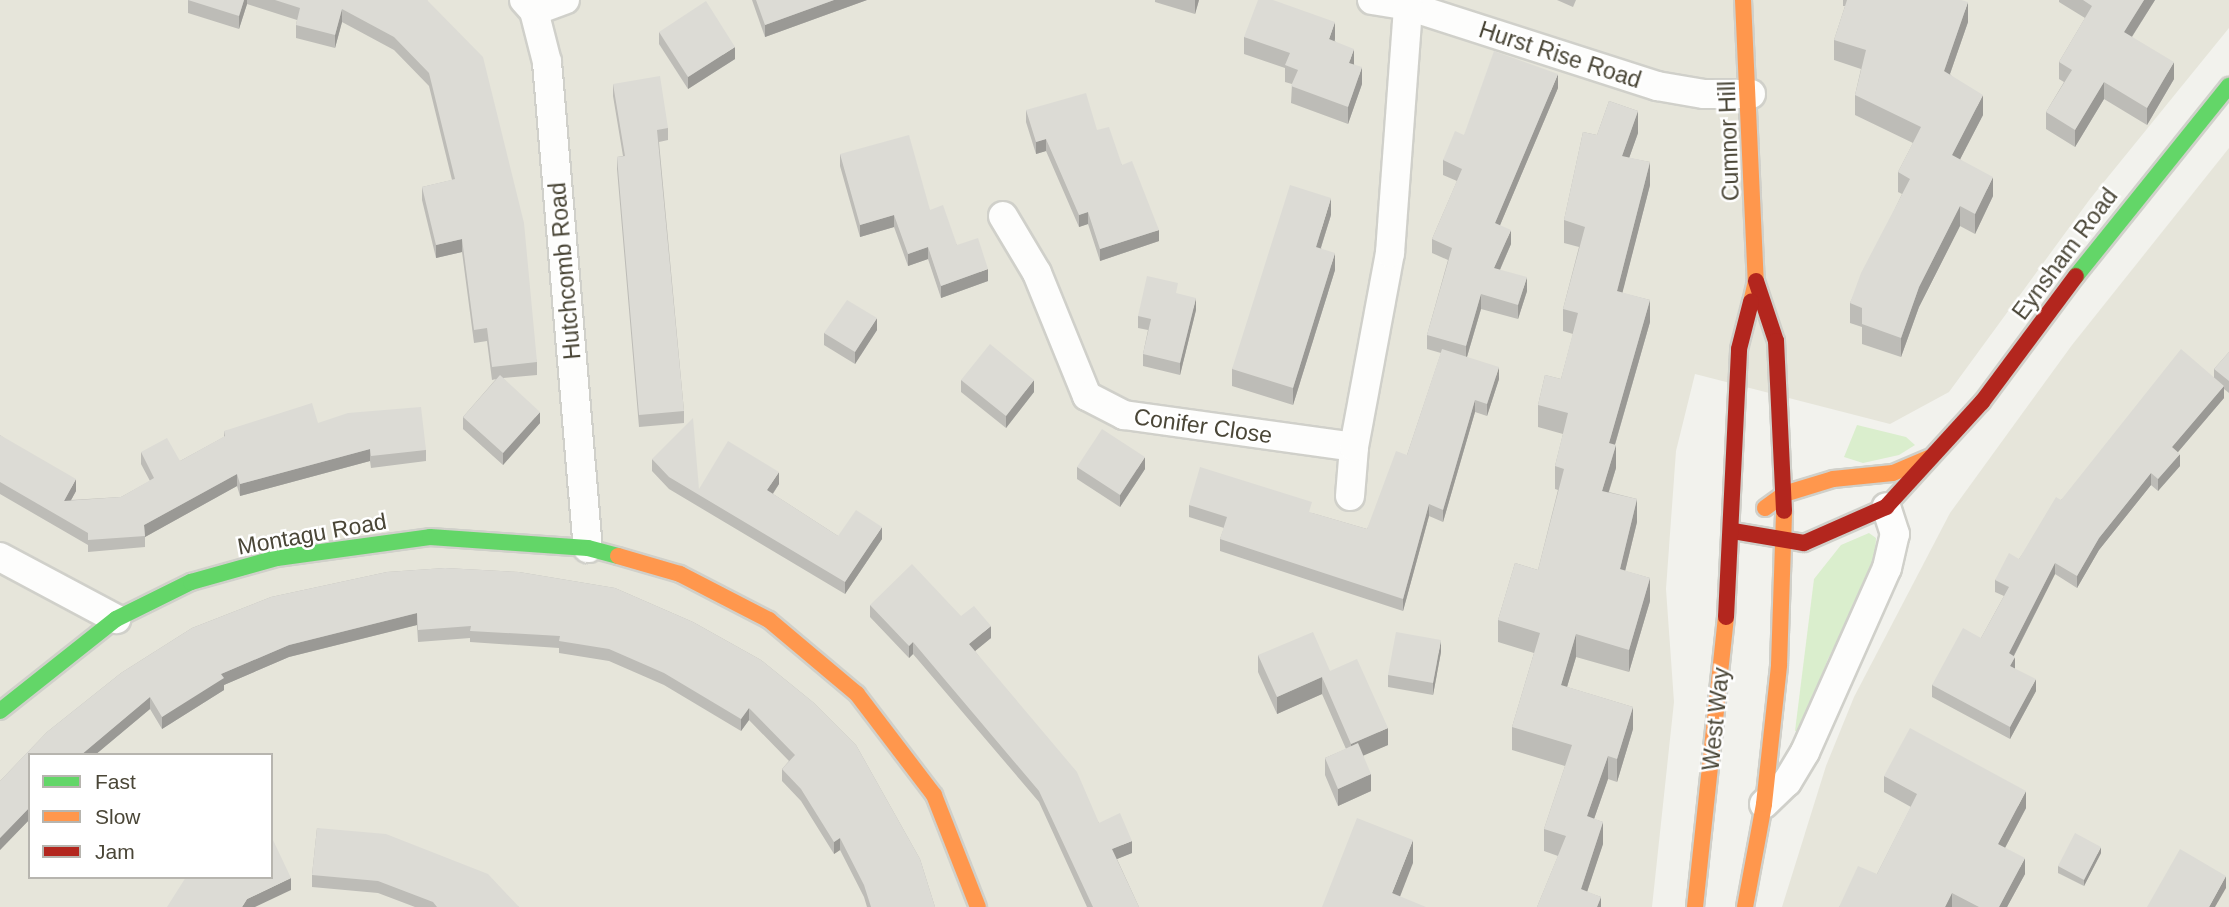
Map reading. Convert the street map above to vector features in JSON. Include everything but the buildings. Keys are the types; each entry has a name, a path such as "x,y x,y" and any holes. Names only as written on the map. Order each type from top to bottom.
{"street":[{"path":"529,5 565,0"},
{"name":"Hurst Rise Road","path":"1371,0 1408,6 1657,86 1704,94 1751,94"},
{"name":"Cumnor Hill","path":"1733,531 1739,349 1756,281 1751,94 1743,0"},
{"name":"Hutchcomb Road","path":"529,5 547,62 588,548"},
{"path":"1350,496 1354,447 1390,253 1408,6"},
{"name":"Eynsham Road","path":"1733,531 1804,543 1886,507 1940,453 2229,86"},
{"name":"Conifer Close","path":"1003,216 1037,273 1087,396 1124,415 1354,447"},
{"name":"Cumnor Hill","path":"1756,281 1776,341 1785,541"},
{"name":"Eynsham Road","path":"1733,531 1784,494 1833,479 1893,473 1940,453"},
{"path":"1764,803 1787,782 1805,752 1887,568 1895,534 1886,507"},
{"name":"West Way","path":"1695,907 1733,531"},
{"name":"Montagu Road","path":"0,710 116,619 191,582 277,558 430,537 588,548 680,574 769,620 857,694 934,795 978,907"},
{"path":"1745,907 1764,803 1779,664 1785,541"},
{"path":"0,557 116,619"}],"shaded area":[{"path":"0,0 2229,0 2229,28 2090,199 1949,392 1890,424 1695,374 1676,451 1666,589 1674,702 1652,907 0,907"},
{"path":"2229,148 2229,907 1782,907 1826,766 1854,697 1950,513 2072,345"}],"green space":[{"path":"1857,425 1906,437 1915,445 1899,455 1863,463 1844,457"},
{"path":"1869,533 1876,538 1875,556 1866,584 1828,659 1800,731 1795,731 1814,579 1841,545"}],"traffic: fast":[{"path":"2076,276 2229,86"},
{"path":"0,711 116,619 191,582 277,558 430,537 588,548 618,556"}],"traffic: slow":[{"path":"1743,0 1756,281 1751,302"},
{"path":"1765,508 1784,494 1833,479 1893,473 1929,458"},
{"path":"1745,907 1764,804 1779,665 1784,511"},
{"path":"618,556 680,574 769,620 857,694 934,795 978,907"},
{"path":"1695,907 1726,617"}],"traffic: jam":[{"path":"1733,531 1804,543 1886,507 1982,402 2076,276"},
{"path":"1756,281 1776,341 1784,511"},
{"path":"1726,617 1739,349 1751,302"}]}
